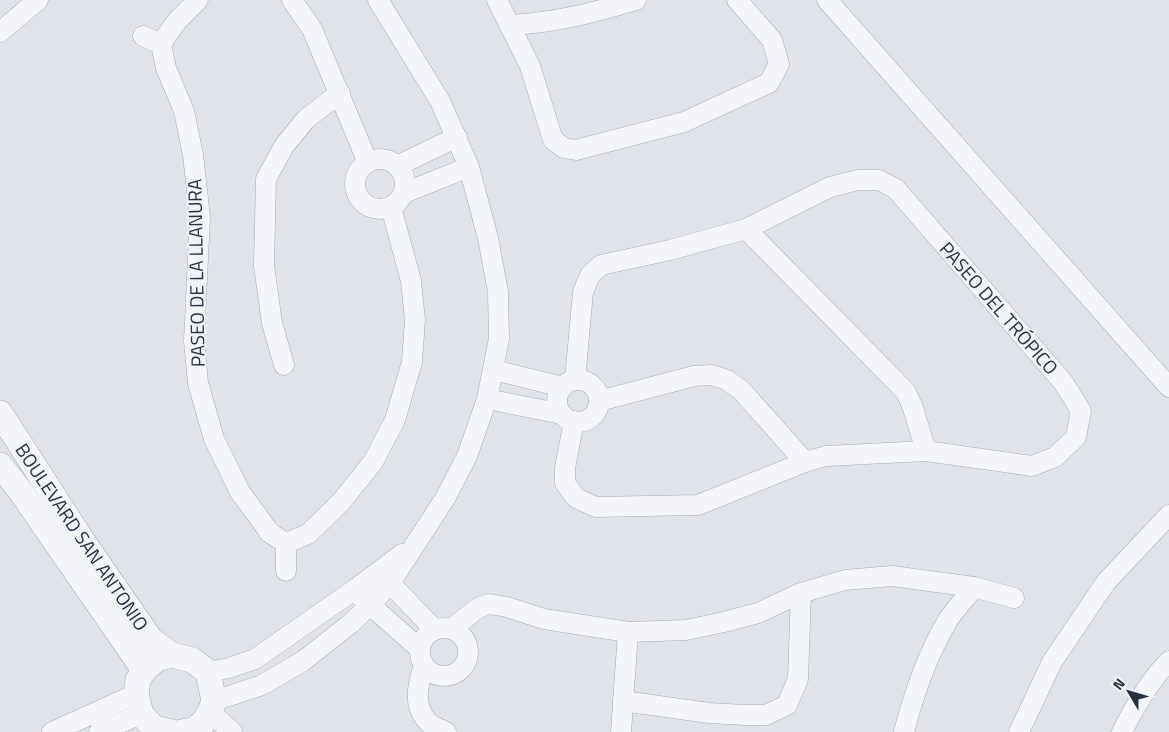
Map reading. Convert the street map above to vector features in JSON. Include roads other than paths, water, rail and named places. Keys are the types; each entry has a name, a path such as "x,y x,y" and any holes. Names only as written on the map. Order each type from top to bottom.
{"street":[{"path":"0,32 38,0"},
{"name":"PASEO DE LA LLANURA","path":"198,0 176,22 152,40 184,111 193,155 200,218 194,341 198,383 214,439 240,492 270,533 286,543"},
{"path":"292,0 312,29 368,162"},
{"path":"194,723 303,661 350,624 370,605 385,577 416,544 446,498 467,456 487,399 499,339 498,292 488,238 469,168 440,101 378,0"},
{"path":"497,0 530,66 553,140 564,148 576,150 684,122 769,83 779,64 772,40 738,0"},
{"path":"509,25 563,20 636,0"},
{"path":"826,0 1169,387"},
{"path":"284,365 272,323 264,266 266,179 284,146 306,119 340,93"},
{"path":"397,166 457,137"},
{"path":"286,571 286,543 308,534 342,502 373,462 395,420 412,362 415,320 412,281 398,200 405,178 397,166 383,159 368,162 360,169 356,177 355,187 358,196 364,204 373,209 382,210 398,200 469,168"},
{"name":"PASEO DEL TRÓPICO","path":"858,180 879,180 896,189 1063,382 1081,410 1076,437 1055,457 1032,466 926,452 826,456 805,462 698,505 596,507 576,498 565,483 568,417 557,400 559,393 569,383 583,292 590,276 601,265 670,250 746,229 830,188 858,180"},
{"path":"746,229 906,392 913,408 926,452"},
{"path":"487,399 581,421 588,419 594,414 599,401 598,394 590,383 582,380 569,383 494,370"},
{"path":"599,401 694,376 712,375 727,380 740,390 805,462"},
{"name":"BOULEVARD SAN ANTONIO","path":"0,413 80,537 150,640 172,655 192,660 208,672"},
{"name":"BOULEVARD SAN ANTONIO","path":"0,465 21,492 144,670"},
{"path":"1018,732 1052,662 1106,582 1169,515"},
{"path":"446,732 428,722 420,708 416,691 423,641 428,634 443,630 478,608 489,604 507,607 544,619 628,632 686,630 724,622 758,612 801,593 845,580 892,576 974,587 1014,598"},
{"path":"194,723 208,672 229,668 255,659 354,590 385,577"},
{"path":"354,590 422,657 429,671 445,676 460,670 468,655 464,640 458,633 443,630 385,577"},
{"path":"904,732 913,699 928,658 948,619 974,587"},
{"path":"623,701 745,716 766,715 787,705 798,679 801,593"},
{"path":"621,732 628,632"},
{"path":"172,655 157,659 144,670 138,680 138,704 154,728 194,723 232,732"},
{"path":"1122,732 1128,719 1160,670 1169,661"},
{"path":"52,732 138,704"},
{"path":"99,732 138,704"}]}
